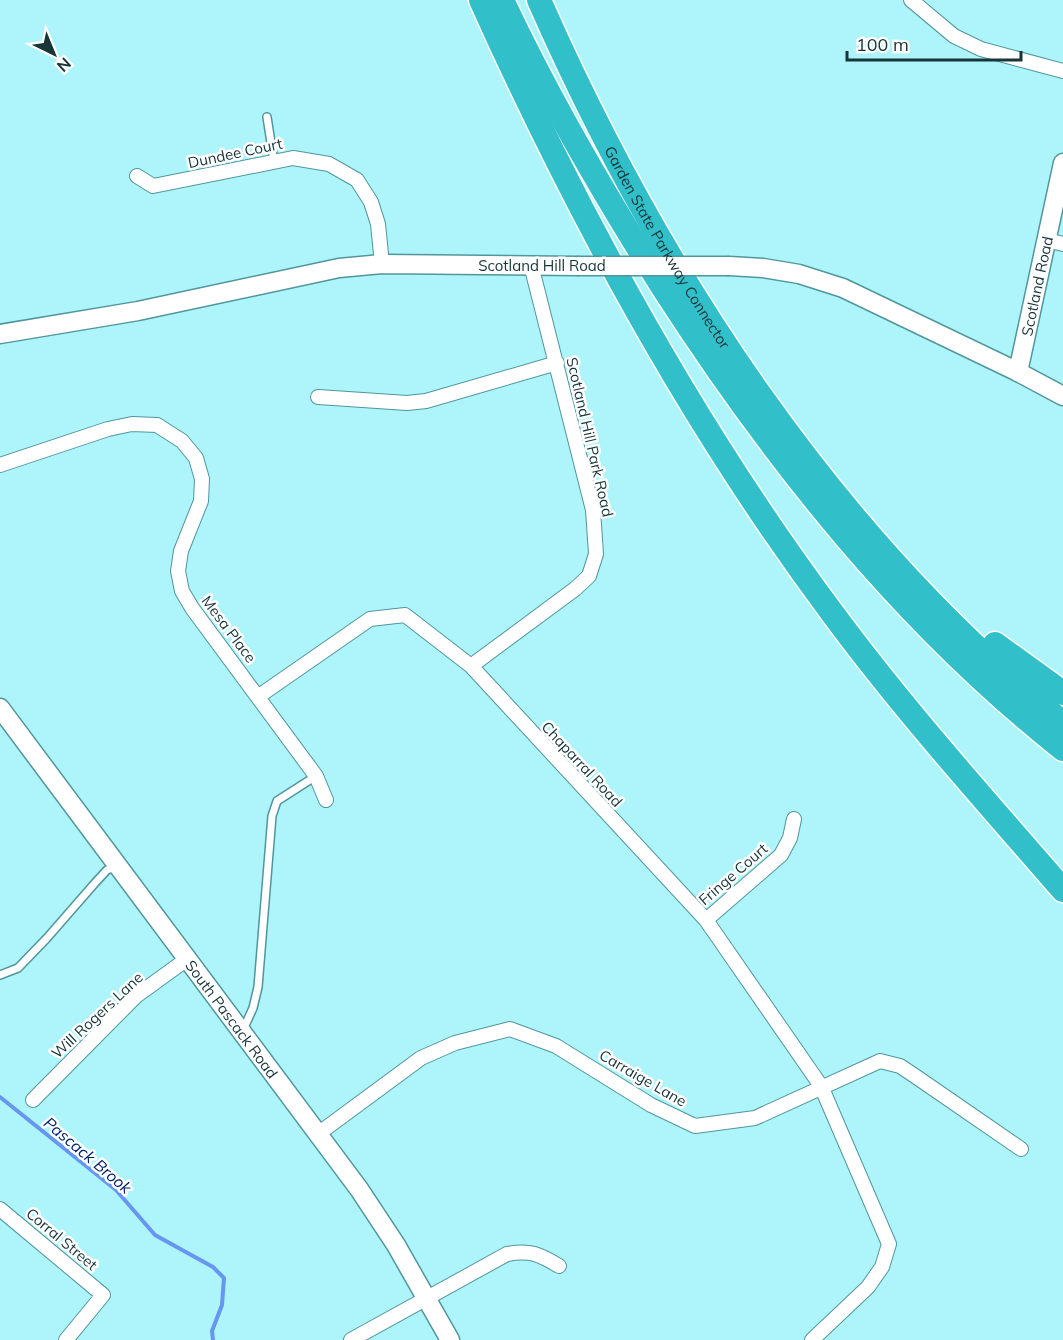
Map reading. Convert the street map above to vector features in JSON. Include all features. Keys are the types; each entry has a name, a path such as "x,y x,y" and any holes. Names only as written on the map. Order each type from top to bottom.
{"highway":[{"path":"481,0 534,116 597,241 665,362 733,471 799,568 856,645 1055,881 1063,895"},
{"path":"502,0 540,76 612,207 682,318 774,448 834,523 919,619 982,680 1063,749"},
{"name":"Garden State Parkway Connector","path":"539,0 597,120 675,261 748,376 823,478"},
{"path":"823,478 973,626 1021,664 1063,693"},
{"path":"823,478 877,543 934,605 1003,671 1063,723"}],"street":[{"path":"911,0 954,36 981,49 1063,71"},
{"name":"Dundee Court","path":"136,176 153,186 293,158 329,164 357,180 371,202 378,224 382,264"},
{"name":"Scotland Road","path":"1018,372 1054,242 1063,163"},
{"name":"Scotland Hill Road","path":"0,334 138,310 339,268 382,264 729,266 774,269 799,274 843,288 1063,396"},
{"name":"Scotland Hill Park Road","path":"471,666 575,589 589,576 596,554 593,510 531,265"},
{"path":"318,397 407,403 426,401 557,363"},
{"name":"Mesa Place","path":"0,465 108,429 132,424 157,425 182,441 196,458 202,479 201,501 181,550 178,571 182,591 192,608 316,776 326,800"},
{"name":"Chaparral Road","path":"259,696 370,619 405,615 471,666 706,920 821,1086 888,1244 882,1267 868,1287 812,1340"},
{"name":"South Pascack Road","path":"0,708 365,1198 396,1245 450,1340"},
{"name":"Fringe Court","path":"706,920 781,855 790,838 794,819"},
{"name":"Will Rogers Lane","path":"33,1100 136,996 187,958"},
{"name":"Carraige Lane","path":"318,1134 421,1058 455,1043 510,1029 556,1046 651,1105 695,1126 754,1118 880,1061 900,1066 1021,1149"},
{"name":"Corral Street","path":"0,1209 103,1295 66,1340"},
{"path":"351,1340 507,1254 525,1251 542,1256 559,1266"}],"lane":[{"path":"267,117 274,163"},
{"path":"242,1032 253,1008 258,987 272,816 277,801 316,776"},
{"path":"0,975 18,968 107,870 118,866"}],"waterway":[{"name":"Pascack Brook","path":"0,1097 116,1190 155,1235 213,1267 224,1278 222,1305 212,1331 213,1340"}]}
